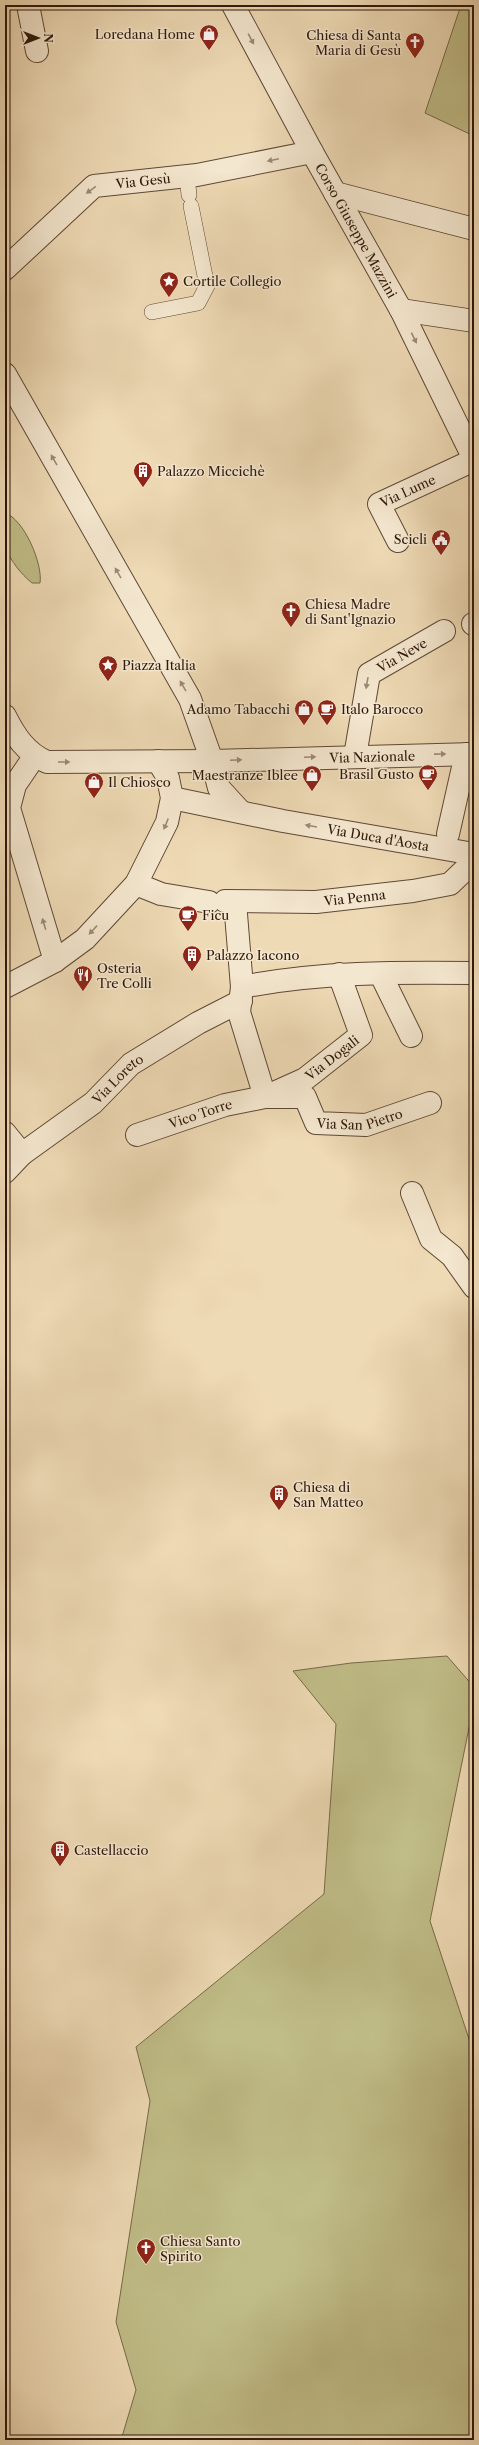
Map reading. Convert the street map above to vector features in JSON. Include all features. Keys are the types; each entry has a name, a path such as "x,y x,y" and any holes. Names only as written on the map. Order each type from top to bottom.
{"street":[{"path":"28,5 37,50"},
{"name":"Corso Giuseppe Mazzini","path":"233,5 312,152 401,310 474,460"},
{"name":"Via Gesù","path":"5,269 94,186 189,193 312,152"},
{"path":"335,193 474,229"},
{"path":"401,310 474,321"},
{"path":"5,374 190,699 212,761 219,788 240,811"},
{"name":"Via Lume","path":"398,541 378,504 474,460"},
{"name":"Via Neve","path":"355,756 369,674 444,631"},
{"path":"8,730 34,757 47,762 212,761"},
{"path":"448,834 470,754"},
{"name":"Via Nazionale","path":"212,761 271,758 470,754"},
{"path":"34,757 16,785 9,808 55,961"},
{"path":"5,987 55,961 85,939 136,884 167,822 172,798 168,778 158,761"},
{"name":"Via Duca d'Aosta","path":"172,798 283,821 474,854"},
{"name":"Via Penna","path":"136,884 161,894 223,902 316,902 413,891 450,884 474,861"},
{"path":"223,902 241,994 239,1012 265,1097"},
{"name":"Via Loreto","path":"5,1172 22,1154 93,1103 132,1064 241,994 274,980 339,974 381,975 399,972 474,973"},
{"name":"Via Dogali","path":"265,1097 305,1079 361,1035 339,974"},
{"path":"381,975 411,1036"},
{"name":"Via San Pietro","path":"265,1097 305,1097 316,1123 366,1125 430,1103"},
{"name":"Vico Torre","path":"137,1135 225,1105 265,1097"},
{"path":"5,1133 22,1154"},
{"path":"412,1192 431,1239 452,1256 474,1288"}],"lane":[{"path":"152,312 198,303 207,286 189,193"}],"shaded area":[{"path":"461,5 474,5 474,136 425,113"},
{"path":"5,513 19,524 31,543 38,565 40,583 32,583 20,571 13,563 5,548"},
{"path":"447,1656 474,1687 474,1703 430,1921 474,2054 474,2440 121,2440 136,2390 116,2322 150,2101 136,2047 324,1894 336,1724 293,1671 351,1663"}],"place":[{"name":"Loredana Home","path":"209,51"},
{"name":"Chiesa di Santa Maria di Gesù","path":"415,59"},
{"name":"Cortile Collegio","path":"169,298"},
{"name":"Palazzo Miccichè","path":"143,488"},
{"name":"Scicli","path":"441,556"},
{"name":"Chiesa Madre di Sant'Ignazio","path":"291,628"},
{"name":"Piazza Italia","path":"108,682"},
{"name":"Adamo Tabacchi","path":"304,726"},
{"name":"Italo Barocco","path":"327,726"},
{"name":"Brasil Gusto","path":"428,791"},
{"name":"Maestranze Iblee","path":"312,792"},
{"name":"Il Chiosco","path":"94,799"},
{"name":"Ficu","path":"188,932"},
{"name":"Palazzo Iacono","path":"192,972"},
{"name":"Osteria Tre Colli","path":"83,992"},
{"name":"Chiesa di San Matteo","path":"279,1511"},
{"name":"Castellaccio","path":"60,1867"},
{"name":"Chiesa Santo Spirito","path":"146,2265"}]}
